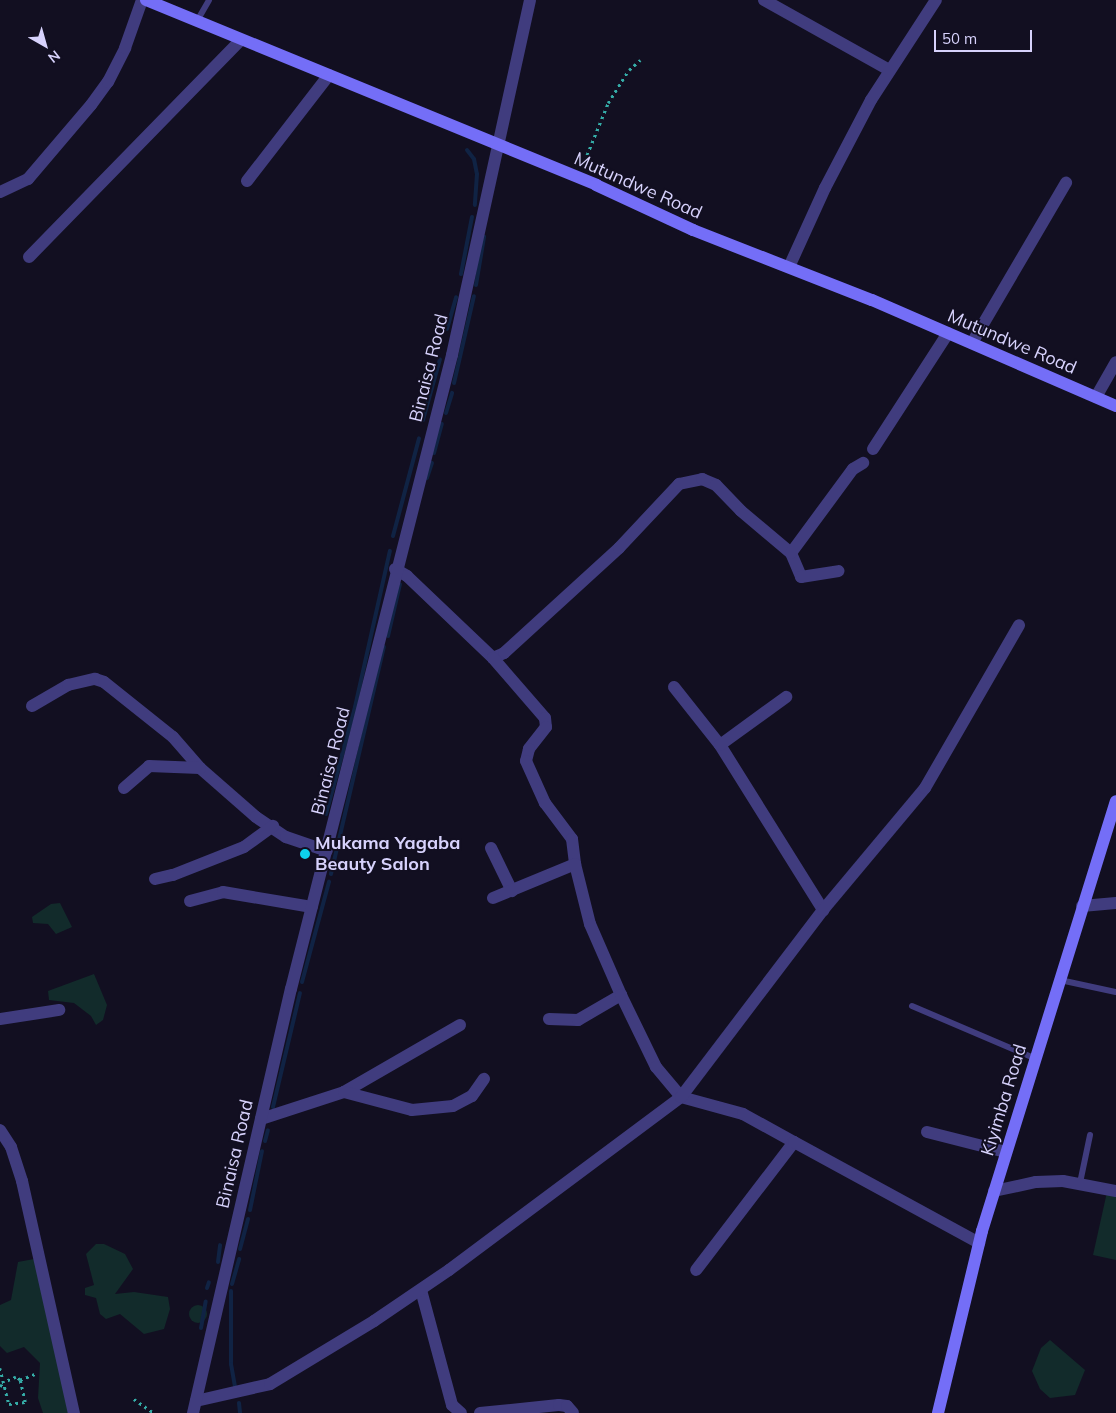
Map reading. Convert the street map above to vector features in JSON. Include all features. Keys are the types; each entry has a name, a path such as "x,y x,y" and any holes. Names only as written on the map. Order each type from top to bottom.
{"main road":[{"name":"Mutundwe Road","path":"146,0 496,146 577,177 693,230 789,267 948,333 1116,406"},
{"name":"Kiyimba Road","path":"938,1413 979,1242 1082,906 1116,802"}],"street":[{"path":"0,192 28,179 91,105 108,82 125,48 142,0"},
{"name":"Binaisa Road","path":"194,1407 312,907 395,569 452,355 496,146 530,0"},
{"path":"764,0 888,70"},
{"path":"789,267 825,188 888,70 936,0"},
{"path":"29,257 240,40"},
{"path":"246,181 329,75"},
{"path":"972,343 1066,183"},
{"path":"873,449 948,333"},
{"path":"1096,397 1116,362"},
{"path":"791,552 853,469 863,463"},
{"path":"493,658 508,649 619,548 672,489 691,480 702,479 716,485 741,511 791,552 801,577 839,571"},
{"path":"395,569 407,576 493,658 545,718 546,727 529,749 526,761 545,802 572,838 575,864 590,924 620,995 656,1067 681,1097 743,1114 979,1242"},
{"path":"194,1407 270,1384 421,1290 681,1097 823,910 924,788 1019,625"},
{"path":"32,706 68,685 95,679 115,689 173,737 200,768 256,817 273,826 286,837 326,851"},
{"path":"674,687 720,745 823,910"},
{"path":"720,745 786,696"},
{"path":"124,788 150,766 200,768"},
{"path":"155,879 173,875 235,851 273,826"},
{"path":"491,848 512,891"},
{"path":"493,898 575,864"},
{"path":"190,900 223,892 312,907"},
{"path":"1082,906 1116,903"},
{"path":"549,1019 578,1020 620,995"},
{"path":"0,1019 59,1010"},
{"path":"261,1119 344,1092 460,1025"},
{"path":"344,1092 420,1109 453,1106 472,1096 484,1079"},
{"path":"0,1130 11,1147 22,1181 74,1413"},
{"path":"927,1132 1006,1152"},
{"path":"696,1270 794,1142"},
{"path":"994,1191 1036,1182 1080,1183 1116,1191"},
{"path":"421,1290 452,1406 461,1413"},
{"path":"480,1413 559,1405 566,1406 573,1413"}],"lane":[{"path":"197,22 209,0"},
{"path":"1059,980 1116,992"},
{"path":"912,1006 1036,1059"},
{"path":"1080,1183 1090,1135"}],"path":[{"path":"577,177 608,103 629,70 640,60"},
{"path":"0,1368 9,1404 25,1402 20,1380 16,1377 5,1382"},
{"path":"20,1380 37,1373"},
{"path":"0,1385 6,1387"},
{"path":"134,1399 154,1413"}],"green space":[{"path":"60,903 72,927 56,934 48,924 33,923 32,917 51,904"},
{"path":"94,974 107,1005 103,1020 96,1025 91,1016 74,1003 49,1000 48,991"},
{"path":"1107,1192 1116,1194 1116,1260 1093,1255"},
{"path":"96,1244 104,1244 125,1254 133,1269 115,1294 134,1292 168,1297 170,1309 164,1329 144,1334 120,1314 106,1319 100,1314 96,1298 85,1295 85,1288 94,1285 86,1254"},
{"path":"34,1259 69,1413 43,1413 38,1398 40,1363 24,1347 7,1353 0,1346 0,1305 11,1300 18,1262"},
{"path":"198,1305 204,1308 207,1314 204,1320 198,1323 192,1320 189,1314 192,1308"},
{"path":"1050,1340 1085,1370 1075,1395 1050,1398 1040,1389 1032,1371 1041,1348"}],"waterway":[{"path":"467,150 474,159 477,174 475,205"},
{"path":"461,274 472,217"},
{"path":"476,285 484,237"},
{"path":"454,383 474,296"},
{"path":"447,329 456,297"},
{"path":"423,420 440,359"},
{"path":"446,413 452,393"},
{"path":"434,453 442,424"},
{"path":"393,536 419,438"},
{"path":"427,478 432,463"},
{"path":"326,814 355,707 390,551"},
{"path":"388,636 400,584"},
{"path":"331,874 384,647"},
{"path":"302,982 329,882"},
{"path":"273,1107 300,993"},
{"path":"265,1141 268,1130"},
{"path":"250,1210 262,1151"},
{"path":"240,1249 248,1219"},
{"path":"218,1262 220,1245"},
{"path":"232,1284 239,1259"},
{"path":"207,1288 209,1282"},
{"path":"231,1291 231,1364 235,1386"},
{"path":"201,1328 206,1301"},
{"path":"239,1403 240,1413"}],"place":[{"name":"Mukama Yagaba Beauty Salon","path":"305,854"}]}
